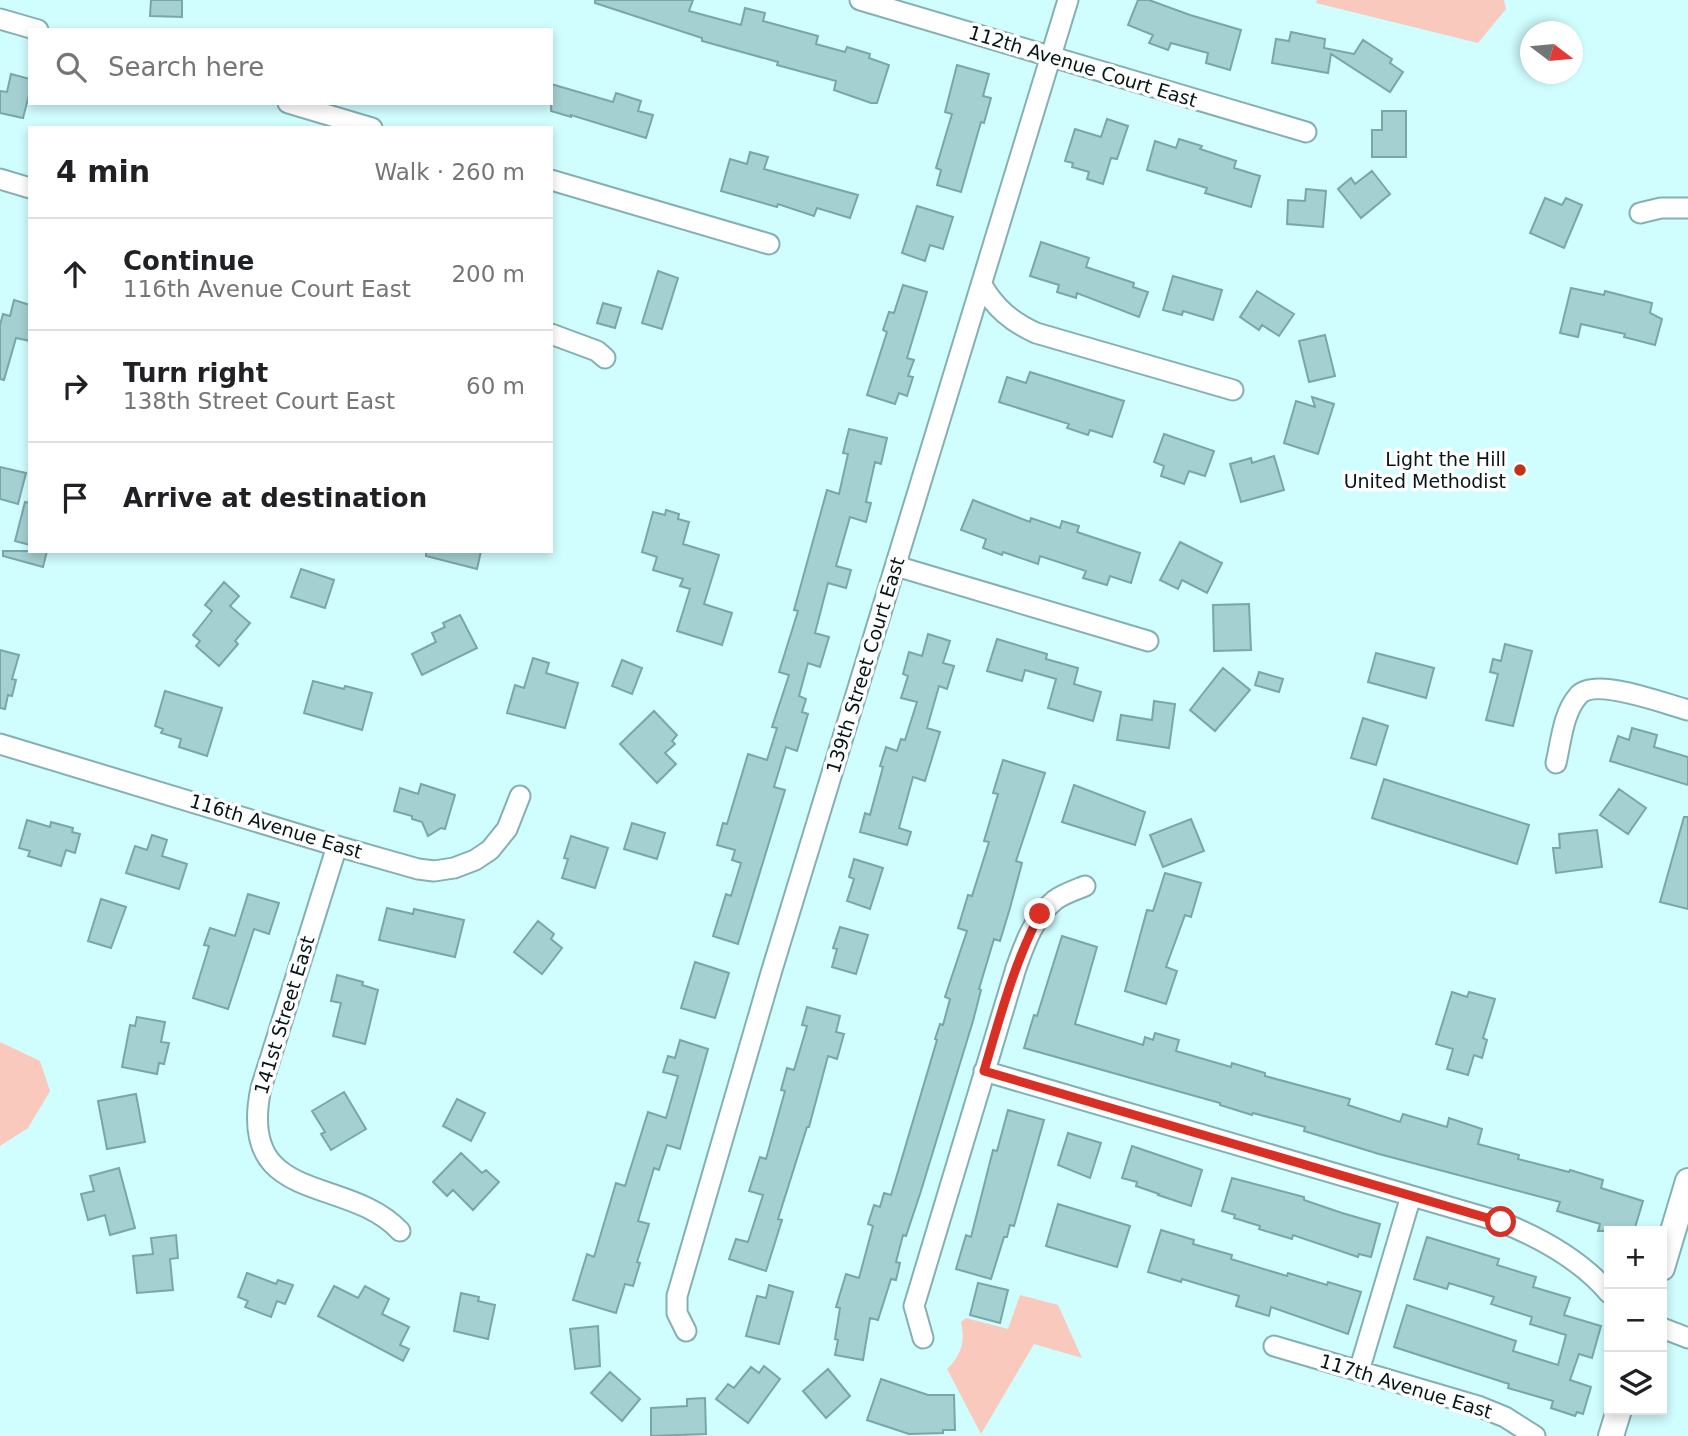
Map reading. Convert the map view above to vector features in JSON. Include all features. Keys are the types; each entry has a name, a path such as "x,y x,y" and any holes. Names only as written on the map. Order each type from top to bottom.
{"street":[{"name":"112th Avenue Court East","path":"860,0 1306,132"},
{"name":"139th Street Court East","path":"686,1331 677,1313 677,1296 767,986 1068,0"},
{"path":"0,19 31,28"},
{"path":"295,105 365,126"},
{"path":"0,179 28,187"},
{"path":"553,181 769,244"},
{"path":"1640,213 1661,208 1688,208"},
{"path":"982,285 992,302 1008,317 1036,333 1233,390"},
{"path":"553,335 597,351 605,358"},
{"path":"896,566 1148,641"},
{"path":"1556,763 1573,703 1579,693 1588,688 1600,687 1632,694 1688,710"},
{"name":"116th Avenue East","path":"0,744 337,846 434,871 454,868 475,860 490,850 507,829 520,796"},
{"name":"141st Street East","path":"337,846 261,1088 255,1122 259,1140 269,1158 286,1177 372,1209 388,1218 400,1231"},
{"path":"923,1338 914,1306 1016,968 1040,914 1057,898 1085,886"},
{"path":"984,1071 1524,1231 1577,1263 1606,1289"},
{"path":"1667,1251 1688,1181"},
{"path":"1359,1371 1411,1196"},
{"path":"1667,1330 1688,1338"},
{"name":"117th Avenue East","path":"1274,1346 1478,1406 1535,1436"},
{"path":"1611,1436 1617,1415"}],"shaded area":[{"path":"1317,0 1504,0 1506,9 1478,43 1316,3"},
{"path":"0,1042 40,1061 50,1091 28,1128 0,1146"},
{"path":"1020,1295 1058,1305 1082,1358 1034,1344 981,1434 947,1369 961,1347 961,1322 966,1318 1008,1329"}],"building":[{"path":"151,0 182,0 182,17 150,16"},
{"path":"595,0 693,0 689,11 741,25 745,8 765,13 763,21 818,36 816,44 845,52 847,47 870,54 869,58 889,65 877,103 871,103 834,90 836,81 702,41 702,38 595,3"},
{"path":"1138,0 1149,0 1241,30 1230,70 1206,63 1208,53 1171,43 1168,50 1149,43 1153,35 1128,25"},
{"path":"1291,32 1325,39 1324,48 1354,54 1363,40 1392,59 1390,63 1403,72 1390,92 1331,54 1328,73 1272,63 1276,39 1289,41"},
{"path":"957,65 989,74 983,96 991,98 984,123 981,122 961,192 937,185 941,170 936,168 952,114 945,112"},
{"path":"11,74 28,78 28,99 23,118 0,113 0,91 7,92"},
{"path":"553,85 613,102 616,93 641,101 638,111 653,115 646,138 551,111"},
{"path":"1382,111 1406,111 1406,157 1372,157 1372,130 1382,130"},
{"path":"1107,119 1128,126 1117,159 1111,158 1103,184 1087,179 1089,172 1072,167 1073,163 1065,161 1075,129 1101,137"},
{"path":"1179,139 1236,161 1234,168 1260,176 1251,207 1205,193 1207,188 1147,170 1155,141 1176,148"},
{"path":"750,152 768,157 764,169 858,195 850,218 817,208 814,216 778,204 777,207 721,191 730,159 747,164"},
{"path":"1372,171 1390,194 1361,218 1338,189 1351,178 1355,184"},
{"path":"1306,189 1326,191 1323,227 1287,224 1288,200 1305,201"},
{"path":"1545,198 1562,205 1566,198 1582,205 1564,248 1530,233"},
{"path":"917,206 953,217 943,249 930,245 925,261 902,253"},
{"path":"1041,242 1089,258 1086,267 1134,283 1133,287 1148,292 1139,317 1077,293 1076,298 1057,292 1059,285 1030,276"},
{"path":"658,271 678,278 662,329 642,323"},
{"path":"1173,276 1222,290 1213,320 1183,311 1182,315 1163,310"},
{"path":"903,285 927,292 907,358 914,360 908,376 913,377 907,396 899,393 895,404 867,395 887,332 883,330 889,312 894,313"},
{"path":"1571,288 1604,295 1605,291 1652,303 1650,313 1662,319 1655,345 1624,337 1625,334 1581,324 1578,337 1560,333"},
{"path":"1257,291 1294,314 1279,336 1262,325 1259,330 1240,317"},
{"path":"14,300 28,304 28,341 16,338 4,380 0,379 0,325 3,314 10,316"},
{"path":"603,303 621,308 615,328 597,323"},
{"path":"1325,335 1335,376 1309,382 1299,341"},
{"path":"1030,372 1124,401 1112,437 1090,430 1088,435 1067,428 1069,424 999,402 1007,377 1026,383"},
{"path":"1312,397 1334,404 1318,454 1284,443 1296,401 1315,407"},
{"path":"849,429 887,438 881,464 875,462 866,502 871,503 866,522 850,517 836,566 851,570 846,588 828,583 815,633 829,637 820,667 808,663 799,696 806,699 802,712 808,714 797,751 786,747 774,787 785,790 738,944 713,936 726,894 731,896 741,863 732,860 735,850 717,845 723,823 727,824 748,754 767,760 777,728 772,727 789,675 779,672 798,611 794,610 827,490 839,494 848,454 843,453"},
{"path":"1164,434 1214,451 1205,476 1189,471 1184,484 1161,476 1164,466 1154,462"},
{"path":"1274,456 1284,490 1241,502 1230,464 1251,458 1252,463"},
{"path":"0,467 26,473 18,504 0,499"},
{"path":"973,500 1030,522 1031,518 1060,528 1062,521 1079,526 1077,532 1140,553 1131,583 1110,576 1107,585 1083,578 1086,571 1040,556 1038,564 983,548 986,539 961,530"},
{"path":"25,502 28,503 28,544 15,541"},
{"path":"666,510 679,514 678,519 689,522 683,544 719,555 704,604 732,613 722,645 677,631 690,589 680,586 683,579 653,570 657,557 642,552 653,512 665,515"},
{"path":"1180,542 1222,563 1207,593 1182,580 1178,589 1160,580"},
{"path":"3,551 46,553 43,567 3,556"},
{"path":"426,553 481,553 477,569 426,556"},
{"path":"301,569 334,580 325,608 291,597"},
{"path":"224,582 239,596 230,606 250,623 235,641 238,644 219,666 196,646 200,641 193,635 212,611 205,605"},
{"path":"1249,604 1251,650 1214,651 1213,605"},
{"path":"460,615 477,648 422,675 412,654 436,642 432,633 445,627 443,623"},
{"path":"928,634 950,641 943,663 954,666 947,689 939,686 927,728 940,732 925,781 913,777 899,828 911,832 907,845 860,832 865,813 870,815 886,747 897,751 901,739 905,740 917,702 901,698 908,676 903,674 909,652 922,656"},
{"path":"997,639 1047,654 1046,659 1078,668 1074,684 1101,692 1093,721 1048,708 1056,679 1025,670 1022,681 987,671"},
{"path":"1505,644 1532,651 1513,726 1486,720 1498,674 1490,672 1493,659 1501,661"},
{"path":"0,650 19,655 12,679 16,680 12,696 8,695 5,709 0,708"},
{"path":"1376,653 1434,668 1426,698 1368,682"},
{"path":"533,658 549,663 546,673 578,683 565,728 507,713 515,685 524,688"},
{"path":"622,660 642,668 632,694 612,686"},
{"path":"1223,668 1250,690 1215,731 1190,710"},
{"path":"1259,672 1283,679 1279,692 1255,685"},
{"path":"313,681 372,693 362,730 304,713"},
{"path":"165,691 222,708 207,756 179,747 181,739 161,733 163,729 155,726"},
{"path":"1154,701 1175,704 1169,748 1117,740 1121,715 1152,720"},
{"path":"654,711 677,735 672,741 675,744 665,753 676,764 657,783 620,744"},
{"path":"1363,718 1388,726 1376,765 1351,758"},
{"path":"1632,728 1657,735 1654,747 1688,757 1688,785 1610,761 1618,736 1629,740"},
{"path":"1003,760 1045,773 1016,861 1022,863 1010,908 1000,941 994,939 979,989 981,990 973,1021 920,1194 906,1236 903,1235 896,1262 900,1263 896,1280 891,1279 878,1320 870,1318 863,1360 835,1355 840,1308 836,1307 846,1274 859,1278 873,1226 868,1224 874,1205 880,1207 884,1193 891,1195 937,1040 935,1039 940,1024 943,1025 950,999 945,997 967,931 958,928 968,895 972,896 989,842 984,841 998,794 993,793"},
{"path":"1384,779 1529,825 1517,864 1372,818"},
{"path":"421,784 455,795 445,829 441,828 428,836 422,822 394,811 400,788 418,794"},
{"path":"1074,785 1145,812 1135,845 1062,822"},
{"path":"1619,789 1646,808 1628,834 1600,815"},
{"path":"1684,817 1688,817 1688,909 1660,902"},
{"path":"1191,819 1204,851 1163,867 1150,835"},
{"path":"27,820 50,827 51,822 73,828 72,832 80,834 75,853 66,850 61,866 28,856 30,851 19,848"},
{"path":"632,823 665,833 657,859 624,849"},
{"path":"1597,830 1602,867 1556,873 1553,848 1560,848 1559,834"},
{"path":"152,835 167,840 162,856 187,864 179,889 126,873 135,846 147,850"},
{"path":"571,836 608,848 595,888 562,878 568,859 564,858"},
{"path":"854,859 883,868 870,909 847,901 854,879 849,877"},
{"path":"1165,873 1201,883 1191,917 1185,915 1166,967 1177,971 1166,1004 1125,991 1147,910 1153,911"},
{"path":"248,894 279,903 269,934 254,929 228,1009 193,998 209,946 204,945 210,928 235,936"},
{"path":"101,899 126,907 111,948 88,941"},
{"path":"387,908 413,914 414,909 464,920 455,957 379,940"},
{"path":"538,921 554,934 551,939 562,948 542,974 514,952"},
{"path":"840,927 868,935 856,974 832,967 837,949 833,948"},
{"path":"1062,936 1097,947 1075,1024 1143,1045 1145,1037 1153,1040 1155,1033 1179,1040 1176,1051 1231,1067 1232,1063 1265,1073 1265,1076 1350,1099 1348,1105 1400,1122 1403,1114 1447,1127 1449,1118 1482,1129 1478,1144 1519,1155 1518,1159 1603,1180 1601,1188 1643,1201 1636,1226 1604,1226 1604,1231 1598,1231 1600,1224 1557,1211 1560,1202 1379,1154 1304,1131 1305,1127 1253,1113 1252,1115 1220,1103 1024,1048 1034,1015 1037,1016"},
{"path":"695,962 729,973 715,1018 681,1008"},
{"path":"337,975 363,982 362,985 378,990 365,1044 333,1036 341,1003 331,1001"},
{"path":"1452,992 1467,997 1469,992 1495,999 1483,1038 1487,1040 1482,1058 1474,1055 1468,1075 1447,1069 1453,1049 1436,1044"},
{"path":"807,1007 840,1016 836,1032 844,1034 837,1059 828,1056 809,1127 778,1219 782,1220 766,1271 729,1259 736,1239 748,1242 763,1195 749,1191 760,1157 766,1159 785,1091 781,1090 787,1068 794,1070 807,1026 802,1025"},
{"path":"137,1017 165,1022 161,1042 169,1043 164,1064 159,1063 157,1074 122,1067 130,1025 135,1026"},
{"path":"680,1040 708,1049 680,1149 667,1145 659,1170 654,1168 638,1221 649,1224 637,1262 640,1263 633,1286 625,1284 616,1313 573,1300 587,1254 594,1257 616,1183 625,1186 648,1112 666,1118 678,1076 663,1072 668,1056 675,1058"},
{"path":"344,1092 366,1129 331,1150 321,1134 325,1132 312,1111"},
{"path":"136,1094 145,1142 107,1149 98,1101"},
{"path":"457,1099 485,1113 471,1141 443,1126"},
{"path":"1008,1110 1044,1120 1014,1226 1010,1225 1007,1237 1004,1237 991,1279 956,1269 966,1235 971,1237 993,1150 997,1151"},
{"path":"1068,1133 1101,1143 1090,1178 1058,1165"},
{"path":"1132,1146 1202,1170 1191,1206 1158,1195 1136,1186 1137,1182 1122,1178"},
{"path":"461,1153 482,1173 486,1170 499,1182 473,1210 453,1190 447,1196 433,1182"},
{"path":"119,1168 135,1228 110,1235 105,1215 88,1220 81,1194 94,1191 90,1176"},
{"path":"1232,1178 1304,1197 1304,1200 1380,1224 1371,1257 1359,1254 1358,1257 1293,1235 1292,1239 1234,1218 1235,1215 1222,1211"},
{"path":"1058,1204 1130,1226 1117,1267 1046,1246"},
{"path":"1161,1230 1194,1240 1193,1244 1232,1255 1231,1259 1287,1276 1288,1273 1361,1292 1348,1334 1271,1307 1269,1316 1236,1306 1239,1296 1148,1272"},
{"path":"176,1235 178,1258 170,1259 173,1290 137,1293 133,1256 153,1254 151,1238"},
{"path":"1427,1237 1499,1259 1497,1265 1536,1277 1533,1287 1570,1298 1564,1315 1601,1326 1592,1358 1579,1354 1570,1380 1591,1387 1583,1414 1577,1412 1575,1416 1551,1408 1553,1401 1508,1388 1509,1384 1394,1347 1407,1305 1516,1341 1513,1351 1558,1365 1566,1335 1530,1324 1532,1317 1491,1304 1494,1297 1449,1283 1447,1289 1414,1279"},
{"path":"247,1273 276,1284 278,1280 293,1285 285,1304 277,1301 271,1317 245,1307 248,1301 238,1297"},
{"path":"978,1283 1008,1290 1000,1323 970,1315"},
{"path":"769,1285 793,1292 779,1344 746,1336 757,1296 766,1298"},
{"path":"334,1286 358,1298 365,1286 389,1299 382,1314 409,1327 400,1345 409,1349 403,1361 318,1316"},
{"path":"461,1293 479,1297 478,1301 495,1305 488,1339 454,1331"},
{"path":"598,1326 600,1366 575,1369 570,1329"},
{"path":"764,1366 780,1379 748,1423 716,1399 728,1384 734,1388 751,1367 759,1373"},
{"path":"828,1369 850,1396 826,1418 803,1391"},
{"path":"610,1372 640,1399 622,1421 591,1393"},
{"path":"881,1379 928,1395 954,1395 955,1430 909,1434 867,1420"},
{"path":"705,1398 706,1434 651,1436 651,1408 687,1406 687,1399"}],"place":[{"name":"Light the Hill United Methodist","path":"1520,470"}],"route":[{"path":"1040,914 1016,968 984,1071 1501,1222"}]}
